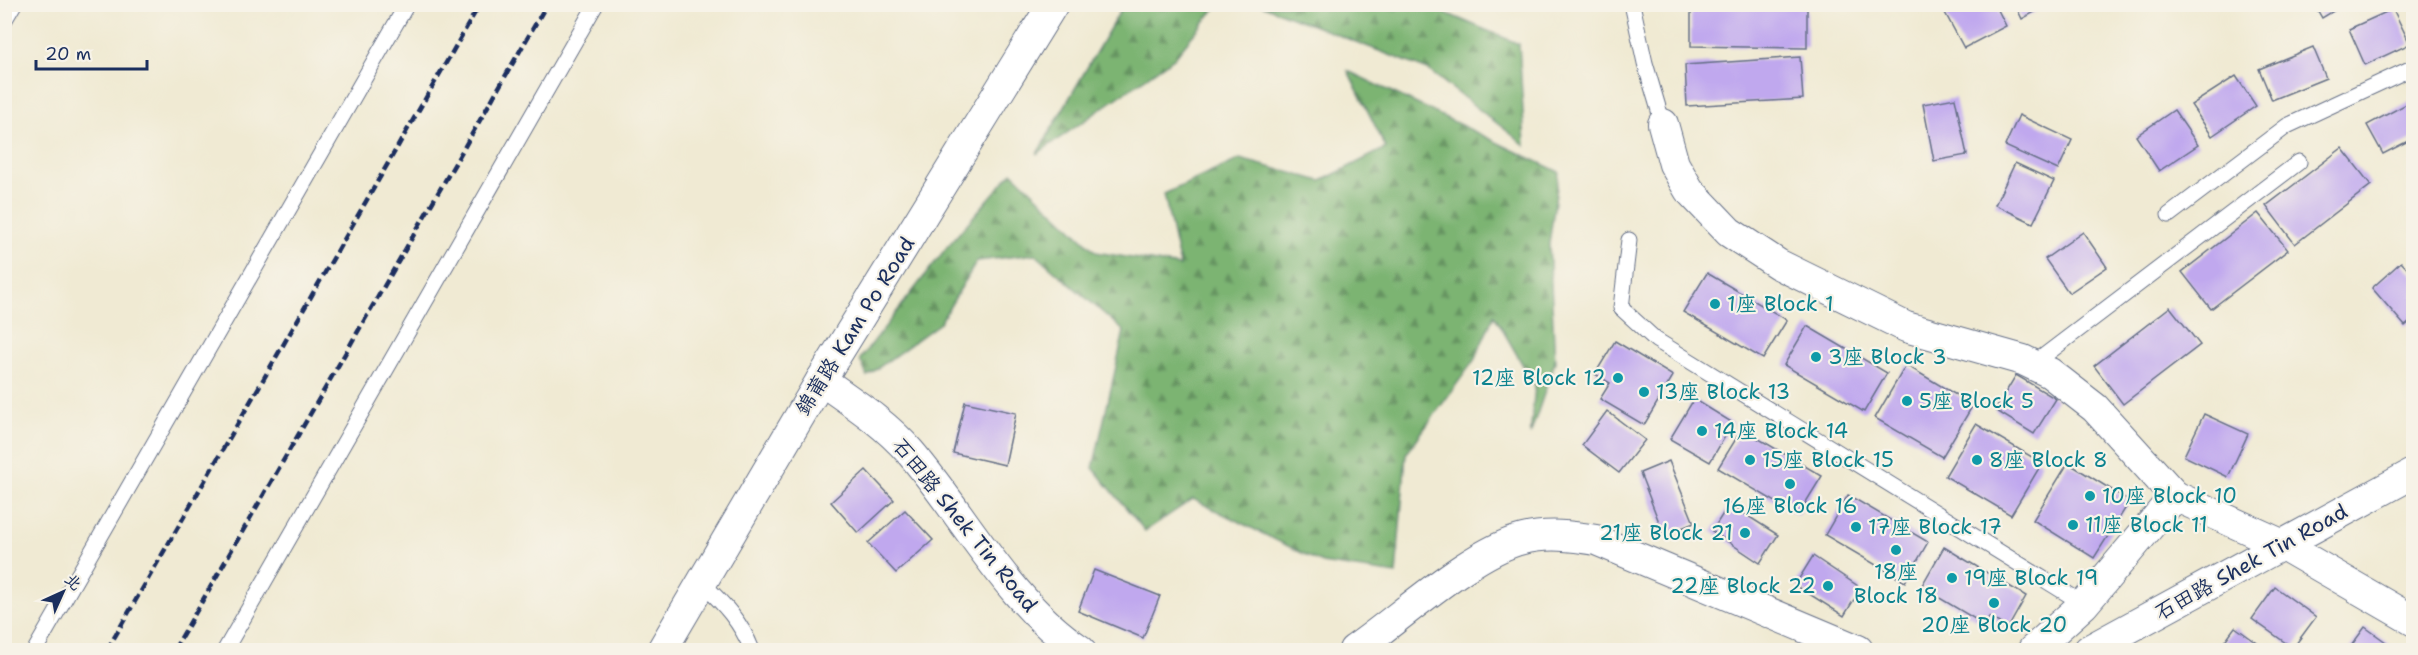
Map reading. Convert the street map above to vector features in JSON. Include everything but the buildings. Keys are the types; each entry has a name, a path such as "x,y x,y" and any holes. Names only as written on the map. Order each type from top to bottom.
{"street":[{"name":"錦莆路 Kam Po Road","path":"662,651 821,380 1053,4"},
{"path":"1663,124 1674,164 1689,190 1729,232 1778,264 1906,327 2032,364 2067,383 2095,408 2175,496 2281,544 2414,621"},
{"name":"石田路 Shek Tin Road","path":"821,380 870,414 910,452 1029,607 1059,637 1080,651"},
{"name":"石田路 Shek Tin Road","path":"2106,647 2281,544 2414,473"},
{"path":"2033,651 2084,604 2175,496"},
{"path":"1354,651 1488,552 1523,539 1559,534 1605,543 1858,651"}],"lane":[{"path":"4,21 14,4"},
{"path":"35,651 407,4"},
{"path":"225,651 596,4"},
{"path":"1632,4 1645,63 1663,124"},
{"path":"2169,215 2288,126 2414,67"},
{"path":"2032,364 2299,162"},
{"path":"1629,240 1621,308 1656,340 2084,604"},
{"path":"702,583 731,611 744,631 752,651"}],"green space":[{"path":"1124,4 1218,5 1174,58 1037,154"},
{"path":"1261,5 1427,5 1519,44 1525,145 1428,70"},
{"path":"1348,71 1559,172 1549,244 1555,362 1530,435 1535,386 1494,315 1475,359 1406,454 1396,574 1322,563 1193,499 1145,531 1093,468 1124,331 1035,254 977,261 940,323 867,376 860,359 947,247 1012,172 1096,252 1180,266 1164,194 1240,159 1321,181 1386,148"}],"railway":[{"path":"107,650 480,4"},
{"path":"174,650 547,4"}],"place":[{"name":"1座 Block 1","path":"1715,304"},
{"name":"3座 Block 3","path":"1816,357"},
{"name":"12座 Block 12","path":"1618,378"},
{"name":"13座 Block 13","path":"1644,392"},
{"name":"5座 Block 5","path":"1907,401"},
{"name":"14座 Block 14","path":"1702,431"},
{"name":"15座 Block 15","path":"1750,460"},
{"name":"8座 Block 8","path":"1977,460"},
{"name":"16座 Block 16","path":"1790,484"},
{"name":"10座 Block 10","path":"2090,496"},
{"name":"11座 Block 11","path":"2073,525"},
{"name":"17座 Block 17","path":"1856,527"},
{"name":"21座 Block 21","path":"1745,533"},
{"name":"18座 Block 18","path":"1896,550"},
{"name":"19座 Block 19","path":"1952,578"},
{"name":"22座 Block 22","path":"1828,586"},
{"name":"20座 Block 20","path":"1994,603"}]}
